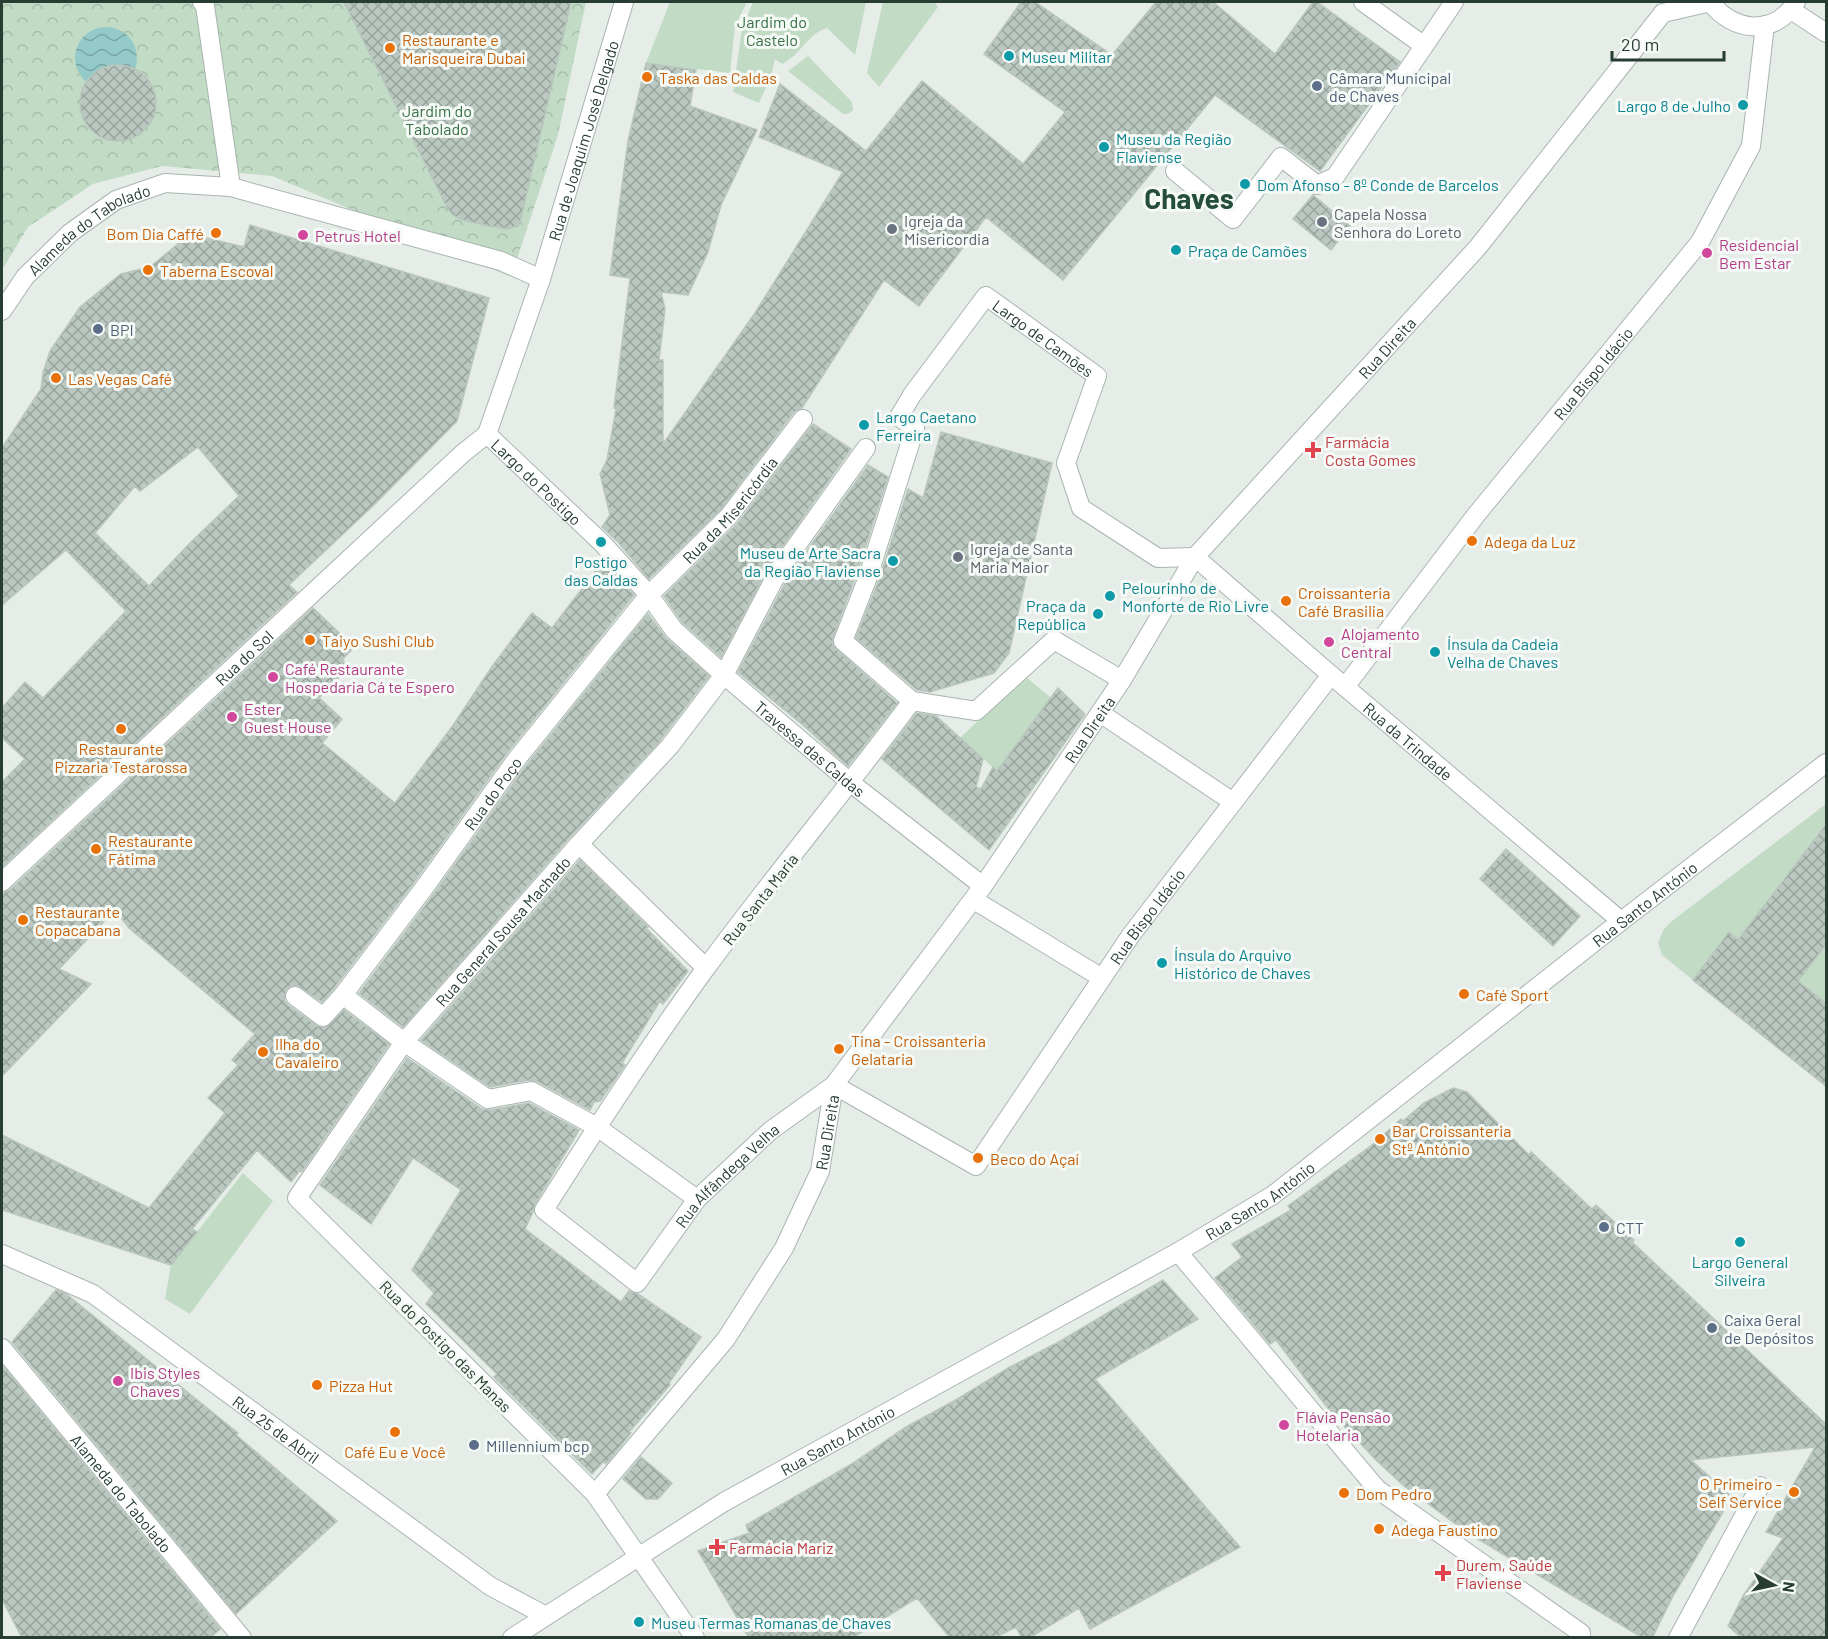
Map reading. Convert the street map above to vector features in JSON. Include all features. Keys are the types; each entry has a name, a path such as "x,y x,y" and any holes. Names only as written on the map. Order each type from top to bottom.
{"street":[{"path":"202,2 231,187"},
{"name":"Rua de Joaquim José Delgado","path":"541,279 624,2"},
{"path":"1363,2 1423,45"},
{"path":"1175,171 1233,219 1281,157 1317,185 1335,177 1454,2"},
{"path":"1656,7 1711,2 1720,14 1734,22 1749,26 1764,25 1779,20 1793,6 1827,33"},
{"name":"Rua Direita","path":"595,1494 726,1339 784,1248 820,1171 834,1085 979,893 1122,680 1195,557 1478,247 1656,7"},
{"name":"Rua Bispo Idácio","path":"1345,687 1476,515 1700,242 1751,146 1764,25"},
{"name":"Alameda do Tabolado","path":"2,311 25,277 70,233 116,200 165,183 231,187 501,261 541,279"},
{"name":"Largo do Postigo","path":"541,279 487,434 603,544 649,595"},
{"name":"Largo de Camões","path":"912,701 843,641 868,577 915,428 899,417 912,395 986,296 1097,376 1066,463 1081,508 1158,558 1195,557"},
{"name":"Rua da Misericórdia","path":"649,595 729,516 803,419"},
{"name":"Rua do Sol","path":"2,882 445,470 487,434"},
{"name":"Rua General Sousa Machado","path":"297,1198 404,1042 579,844 670,746 724,675 779,570 866,448"},
{"name":"Rua da Trindade","path":"1195,557 1330,675 1622,921"},
{"name":"Travessa das Caldas","path":"649,595 674,630 979,893 1102,978"},
{"name":"Rua do Poço","path":"295,996 323,1017 343,995 516,760 649,595"},
{"path":"912,701 976,711 1054,640 1122,680"},
{"name":"Rua Bispo Idácio","path":"834,1085 976,1166 1131,935 1330,675"},
{"name":"Rua Santa Maria","path":"637,1282 544,1210 597,1127 706,968 912,701"},
{"path":"1100,713 1233,802"},
{"name":"Rua Santo António","path":"512,1638 724,1502 1178,1252 1273,1195 1827,763"},
{"path":"579,844 706,968"},
{"path":"343,995 404,1042 488,1099 531,1091 597,1127 697,1199"},
{"name":"Rua Alfândega Velha","path":"637,1282 697,1199 770,1131 834,1085"},
{"name":"Rua do Postigo das Manas","path":"297,1198 595,1494 695,1638"},
{"path":"1178,1252 1377,1489 1581,1634"},
{"name":"Rua 25 de Abril","path":"4,1258 93,1294 490,1586 546,1616"},
{"name":"Alameda do Tabolado","path":"2,1348 242,1638"},
{"path":"1678,1638 1760,1486"}],"green space":[{"name":"Jardim do Tabolado","path":"2,2 586,2 558,135 511,277 272,176 162,166 93,184 28,227 2,270"},
{"path":"670,2 747,2 735,26 730,73 646,63"},
{"name":"Jardim do Castelo","path":"753,2 866,2 855,55 827,28 814,35 789,60 782,64 775,59 771,76 759,103 733,92 742,29"},
{"path":"883,2 934,2 938,7 879,87 867,73"},
{"name":"Jardim do Castelo","path":"808,56 852,102 853,110 848,114 843,114 788,71"},
{"path":"1025,676 1051,698 997,771 960,738"},
{"path":"1826,804 1826,823 1738,940 1729,932 1693,980 1662,955 1658,943 1664,929 1672,921"},
{"path":"1826,943 1826,1004 1798,981"},
{"path":"243,1173 273,1201 190,1314 165,1299 171,1265"}],"water":[{"path":"106,27 118,29 128,36 135,46 137,58 135,70 128,80 118,87 106,89 94,87 84,80 77,70 75,58 77,46 84,36 94,29"}],"building":[{"path":"344,2 571,2 518,226 508,229 463,220 453,215 448,209"},
{"path":"1021,2 1035,2 1112,55 1156,2 1213,2 1275,54 1313,2 1317,2 1400,62 1320,171 1215,95 1063,280 986,217 919,306 884,280 802,408 794,412 721,509 649,579 618,542 602,527 610,515 600,474 607,460 616,409 614,408 630,278 610,275 628,141 646,63 696,70 690,106 757,130 721,205 708,252 688,295 661,292 665,309 659,360 663,360 663,444 755,313 843,172 759,137 780,84 866,151 922,81 1023,164 1065,112 984,54"},
{"path":"118,65 133,68 145,76 153,88 156,103 153,118 145,130 133,138 118,141 103,138 91,130 83,118 80,103 83,88 91,76 103,68"},
{"name":"Capela Nossa Senhora do Loreto","path":"1313,195 1350,226 1331,250 1293,219"},
{"path":"250,225 489,298 457,421 378,501 289,585 297,592 2,867 2,782 25,759 2,738 2,708 25,682 43,698 126,611 66,550 2,605 2,448 41,389 50,351 80,307 121,274 150,267 190,234 244,247","holes":["198,447 239,496 149,586 95,533 135,486 140,491"]},
{"path":"813,424 851,449 770,564 721,657 682,622 664,596 738,523"},
{"name":"Igreja de Santa Maria Maior","path":"941,432 1052,463 1009,653 994,673 930,692 917,690 856,638 879,580 908,489 923,498"},
{"path":"868,465 888,477 832,643 897,703 848,766 803,725 738,672 789,576"},
{"path":"603,561 634,595 507,753 415,881 322,1002 297,985 290,986 286,990 284,1000 288,1005 317,1026 327,1027 344,1010 389,1044 302,1171 300,1170 291,1182 257,1150 192,1229 197,1232 171,1265 2,1210 2,1135 149,1208 225,1113 208,1098 238,1065 232,1060 255,1034 129,928 115,910 59,969 91,984 2,1076 2,893 10,890 313,608 354,647 342,660 349,667 319,698 342,719 322,743 395,803 532,613 552,628"},
{"path":"648,614 666,638 709,676 658,743 571,836 403,1027 359,993 525,767"},
{"path":"1058,688 1085,714 989,850 882,759 917,713 936,716 983,759 976,787 981,789 993,767 997,771"},
{"path":"1827,823 1827,943 1798,981 1827,1004 1827,1087 1693,980 1729,932 1738,940"},
{"path":"1506,849 1580,916 1553,946 1480,879"},
{"path":"580,860 648,927 646,928 688,971 663,1004 660,1001 622,1063 625,1065 600,1101 594,1102 590,1110 536,1081 529,1080 490,1087 421,1040"},
{"path":"407,1058 482,1109 490,1110 529,1103 579,1130 535,1204 525,1229 621,1302 629,1291 638,1294 701,1337 669,1383 670,1385 629,1432 631,1433 606,1464 603,1462 592,1474 494,1377 497,1374 426,1304 434,1293 412,1270 461,1190 413,1158 371,1224 320,1185"},
{"path":"1453,1088 1467,1092 1529,1155 1531,1152 1592,1209 1596,1205 1634,1240 1632,1242 1827,1425 1827,1638 1742,1638 1728,1626 1743,1596 1783,1538 1766,1532 1815,1447 1691,1460 1732,1497 1673,1596 1652,1638 1643,1638 1468,1533 1404,1486 1330,1411 1276,1340 1270,1344 1215,1278 1242,1257 1232,1244 1291,1210 1288,1206 1372,1145 1401,1119 1403,1121 1424,1103"},
{"path":"1163,1280 1198,1319 1095,1379 1240,1547 1090,1629 1079,1608 1029,1638 1022,1638 1016,1627 994,1638 950,1638 917,1598 852,1638 749,1638 698,1551 749,1533 746,1525 850,1465 906,1427 1010,1367 1057,1343"},
{"path":"56,1290 66,1294 238,1433 236,1435 337,1521 236,1614 12,1342"},
{"path":"2,1365 220,1629 210,1638 22,1638 2,1599"},
{"path":"641,1457 672,1483 658,1499 646,1499 623,1479"}],"place":[{"name":"Restaurante e Marisqueira Dubai","path":"390,48"},
{"name":"Museu Militar","path":"1009,56"},
{"name":"Taska das Caldas","path":"647,77"},
{"name":"Câmara Municipal de Chaves","path":"1317,86"},
{"name":"Largo 8 de Julho","path":"1743,105"},
{"name":"Museu da Região Flaviense","path":"1104,147"},
{"name":"Dom Afonso - 8º Conde de Barcelos","path":"1245,184"},
{"name":"Capela Nossa Senhora do Loreto","path":"1322,222"},
{"name":"Igreja da Misericordia","path":"892,229"},
{"name":"Bom Dia Caffé","path":"216,233"},
{"name":"Petrus Hotel","path":"303,235"},
{"name":"Praça de Camões","path":"1176,250"},
{"name":"Residencial Bem Estar","path":"1707,253"},
{"name":"Taberna Escoval","path":"148,270"},
{"name":"BPI","path":"98,329"},
{"name":"Las Vegas Café","path":"56,378"},
{"name":"Largo Caetano Ferreira","path":"864,425"},
{"name":"Farmácia Costa Gomes","path":"1313,450"},
{"name":"Adega da Luz","path":"1472,541"},
{"name":"Postigo das Caldas","path":"601,542"},
{"name":"Igreja de Santa Maria Maior","path":"958,557"},
{"name":"Museu de Arte Sacra da Região Flaviense","path":"893,561"},
{"name":"Pelourinho de Monforte de Rio Livre","path":"1110,596"},
{"name":"Croissanteria Café Brasilia","path":"1286,601"},
{"name":"Praça da República","path":"1098,614"},
{"name":"Taiyo Sushi Club","path":"310,640"},
{"name":"Alojamento Central","path":"1329,642"},
{"name":"Ínsula da Cadeia Velha de Chaves","path":"1435,652"},
{"name":"Café Restaurante Hospedaria Cá te Espero","path":"273,677"},
{"name":"Ester Guest House","path":"232,717"},
{"name":"Restaurante Pizzaria Testarossa","path":"121,729"},
{"name":"Restaurante Fátima","path":"96,849"},
{"name":"Restaurante Copacabana","path":"23,920"},
{"name":"Ínsula do Arquivo Histórico de Chaves","path":"1162,963"},
{"name":"Café Sport","path":"1464,994"},
{"name":"Tina - Croissanteria Gelataria","path":"839,1049"},
{"name":"Ilha do Cavaleiro","path":"263,1052"},
{"name":"Bar Croissanteria Stº António","path":"1380,1139"},
{"name":"Beco do Açaí","path":"978,1158"},
{"name":"CTT","path":"1604,1227"},
{"name":"Largo General Silveira","path":"1740,1242"},
{"name":"Caixa Geral de Depósitos","path":"1712,1328"},
{"name":"Ibis Styles Chaves","path":"118,1381"},
{"name":"Pizza Hut","path":"317,1385"},
{"name":"Flávia Pensão Hotelaria","path":"1284,1425"},
{"name":"Café Eu e Você","path":"395,1432"},
{"name":"Millennium bcp","path":"474,1445"},
{"name":"O Primeiro - Self Service","path":"1794,1492"},
{"name":"Dom Pedro","path":"1344,1493"},
{"name":"Adega Faustino","path":"1379,1529"},
{"name":"Farmácia Mariz","path":"717,1547"},
{"name":"Durem, Saúde Flaviense","path":"1443,1573"},
{"name":"Museu Termas Romanas de Chaves","path":"639,1622"}],"district":[{"name":"Chaves","path":"1189,198"}]}
